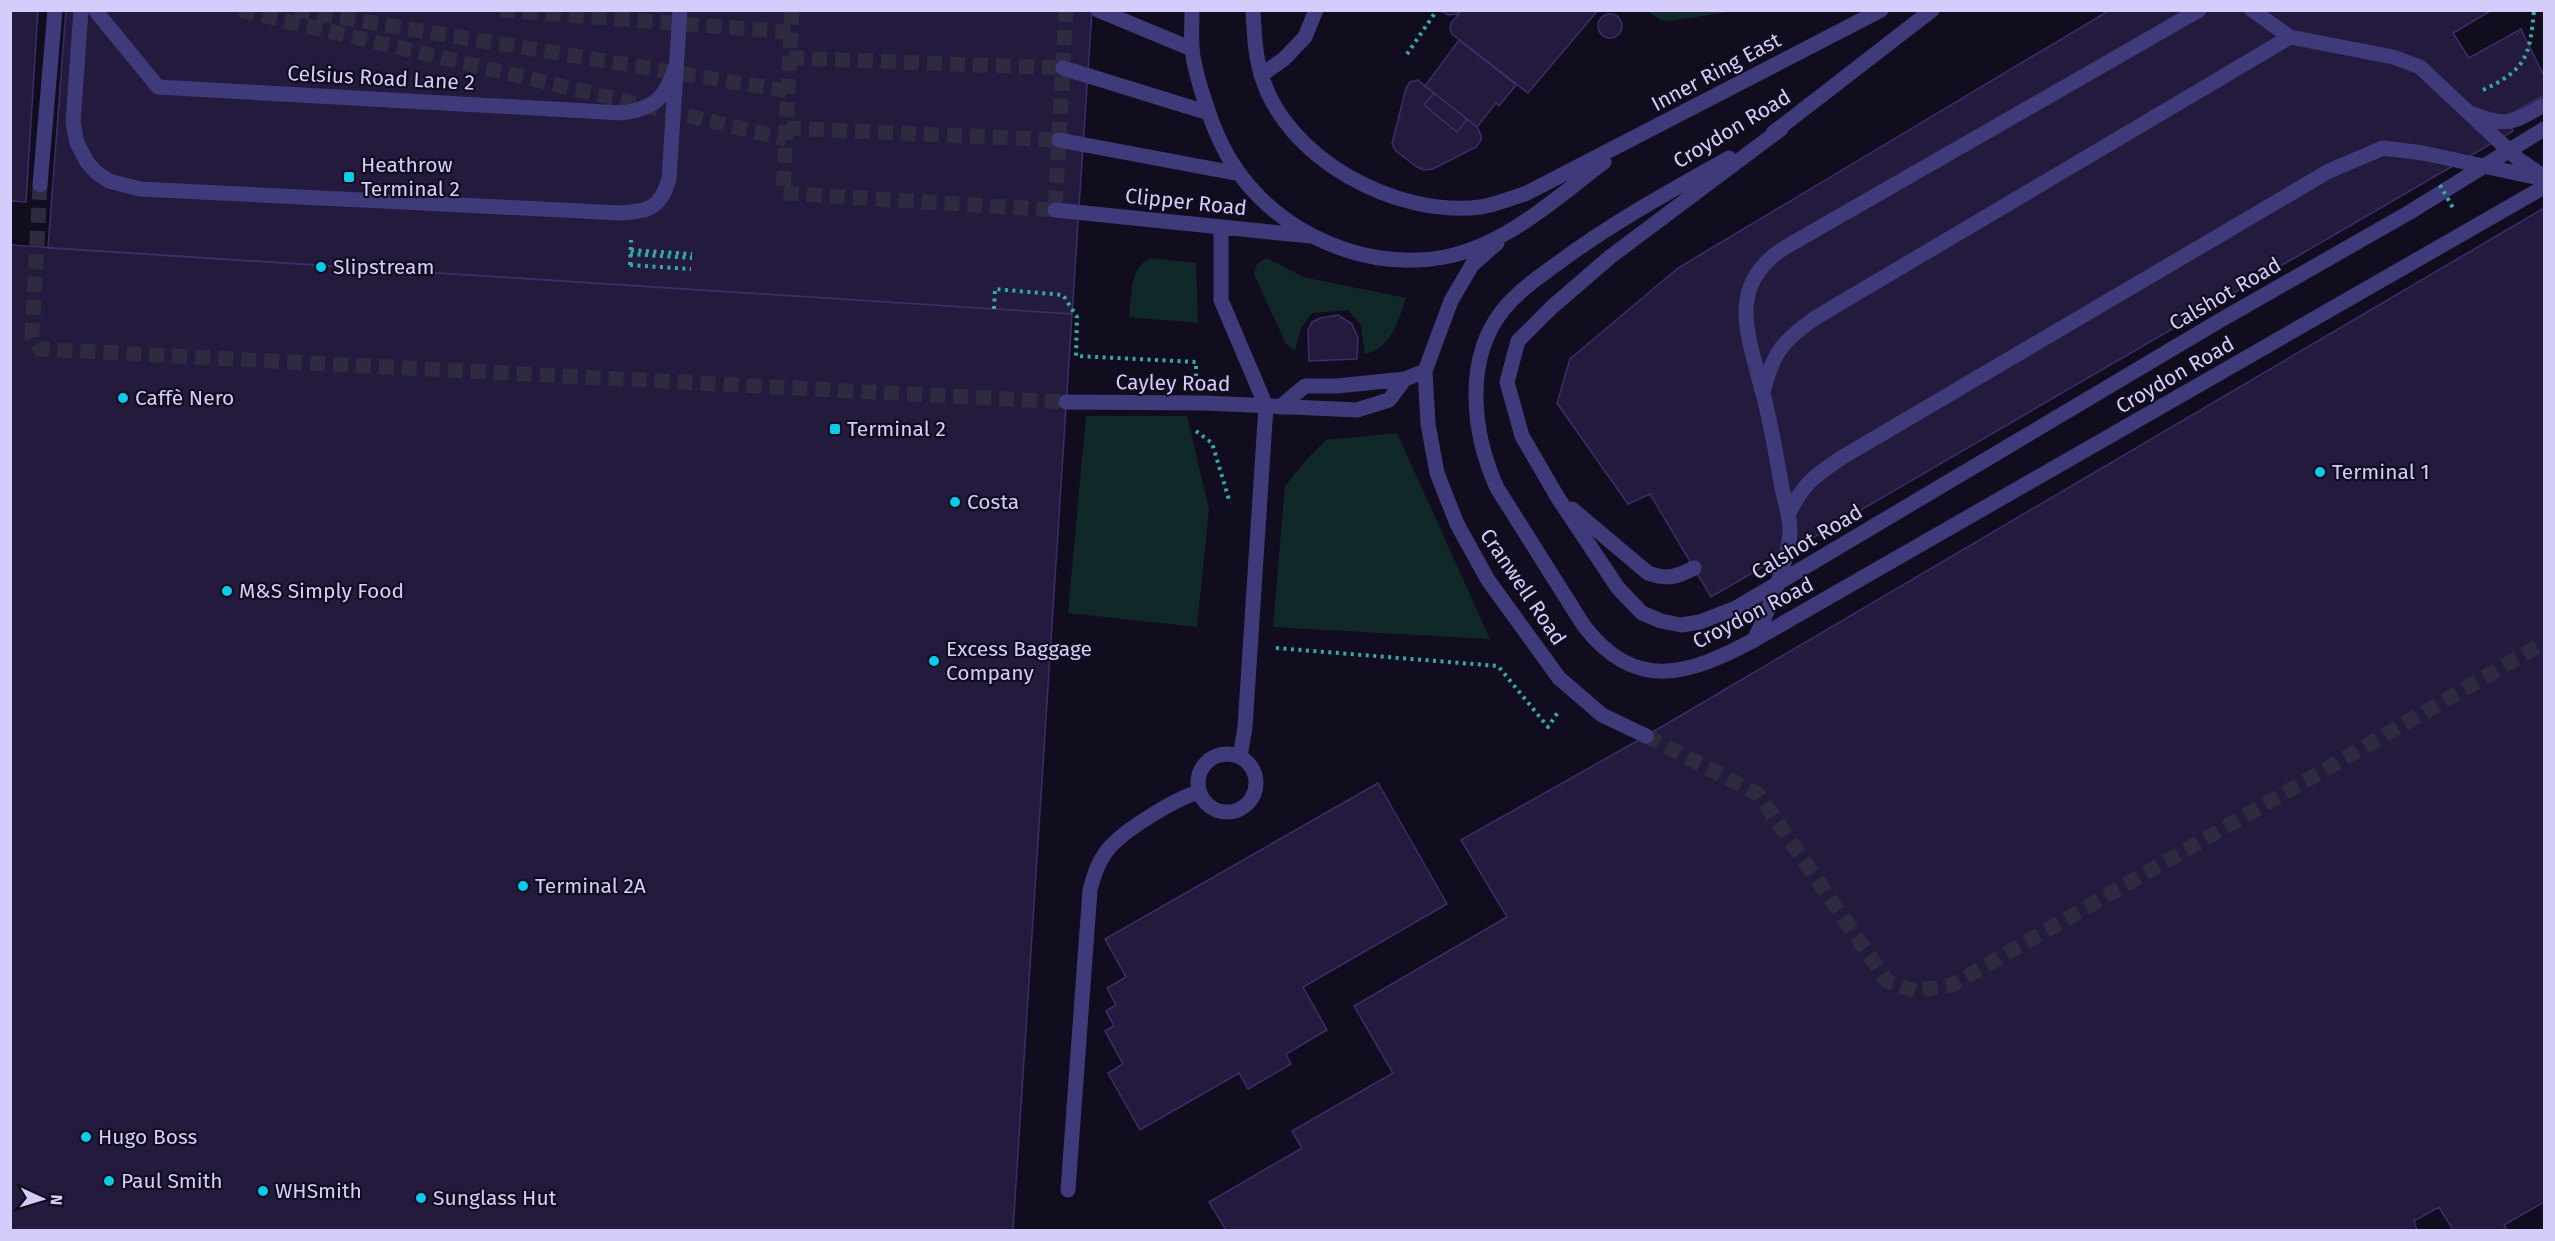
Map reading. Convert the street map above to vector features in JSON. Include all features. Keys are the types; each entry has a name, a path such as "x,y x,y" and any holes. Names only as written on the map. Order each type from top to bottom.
{"street":[{"path":"40,185 55,10"},
{"path":"81,10 73,123 77,143 87,162 109,181 140,189 639,212 654,206 665,194 669,179 680,10"},
{"name":"Celsius Road Lane 2","path":"95,10 159,87 622,113 642,110 659,100 669,87 676,66"},
{"path":"1098,10 1192,49"},
{"path":"1192,10 1192,49 1209,112 1221,144 1240,174 1266,204 1313,236 1352,253 1397,262 1445,257 1471,249 1513,230 1635,139"},
{"path":"1253,10 1261,75 1278,112 1300,140 1328,164 1402,201 1440,209 1483,207 1525,194 1635,139"},
{"path":"1261,75 1284,59 1305,37 1316,10"},
{"name":"Inner Ring East","path":"1635,139 1881,10"},
{"name":"Croydon Road","path":"1932,10 1781,129 1641,207 1582,245 1526,286 1502,311 1487,338 1476,379 1478,425 1486,465 1497,488 1584,626 1599,645 1614,658 1631,666 1654,670 1699,666 1719,659 2544,187"},
{"path":"1754,640 1765,620 1790,531 1763,392 1745,327 1745,307 1755,273 1769,257 2199,10"},
{"path":"2252,10 2290,37 2407,61 2420,67 2518,159 2544,178"},
{"path":"1763,392 1776,352 1790,336 1815,318 2290,37"},
{"path":"1063,68 1209,112"},
{"path":"2470,113 2504,123 2522,117 2544,105"},
{"name":"Calshot Road","path":"1781,129 1610,257 1518,341 1507,382 1522,436 1558,498 1618,588 1642,613 1661,621 1681,625 1700,622 1736,608 2219,321 2410,212 2544,129"},
{"name":"Clipper Road","path":"1059,140 1240,174"},
{"path":"1788,515 1799,492 1814,476 1841,458 2330,171 2383,148 2422,153 2544,178"},
{"name":"Clipper Road","path":"1055,210 1313,236"},
{"path":"1221,227 1221,300 1273,406 1250,646 1245,727 1240,758"},
{"name":"Cranwell Road","path":"1513,230 1472,265 1451,301 1425,371 1428,424 1437,473 1456,524 1488,580 1559,678 1602,715 1646,736"},
{"name":"Cayley Road","path":"1273,406 1305,386 1337,386 1405,379 1425,371"},
{"name":"Cayley Road","path":"1066,402 1195,403 1357,410 1389,400 1405,379"},
{"path":"1558,498 1648,573 1662,578 1677,577 1694,568"},
{"path":"1221,754 1240,758 1248,763 1256,780 1252,797 1238,810 1220,811 1204,801 1199,792 1198,782 1204,764 1221,754"},
{"path":"1068,1190 1090,890 1097,866 1108,849 1151,815 1184,796 1199,792"}],"path":[{"path":"1407,54 1437,10"},
{"path":"631,236 630,265 691,269"},
{"path":"631,252 692,256"},
{"path":"994,309 994,289 1063,295 1077,317 1076,356 1196,362 1195,430 1212,443 1231,508"},
{"path":"1250,646 1498,666 1548,727 1571,689"}],"green space":[{"path":"1648,11 1734,11 1671,21 1661,20"},
{"path":"1151,258 1196,263 1198,323 1129,317 1135,275 1144,262"},
{"path":"1267,258 1303,277 1406,298 1388,340 1374,351 1365,354 1361,325 1348,310 1312,313 1301,328 1295,351 1286,344 1254,274 1257,264"},
{"path":"1086,416 1187,416 1209,509 1197,627 1068,613"},
{"path":"1397,433 1490,639 1273,627 1285,486 1326,440"}],"building":[{"path":"10,10 38,10 26,202 10,201"},
{"path":"66,10 1092,10 1072,314 48,248"},
{"path":"1440,10 1460,10 1457,14 1448,15"},
{"path":"1462,10 1598,10 1528,93 1452,34 1451,23"},
{"path":"2110,10 2492,10 2453,33 2469,58 2521,29 2544,76 2544,95 2505,117 2513,131 1711,597 1650,494 1628,504 1557,403 1570,359 1678,268"},
{"path":"1605,14 1615,14 1622,21 1622,31 1615,38 1605,38 1598,31 1598,21"},
{"path":"1459,40 1516,85 1499,106 1496,103 1477,127 1425,86"},
{"path":"1418,80 1434,93 1424,105 1457,132 1467,119 1477,127 1481,135 1481,140 1476,147 1433,169 1424,170 1417,167 1396,151 1392,144 1406,88 1410,82"},
{"path":"1434,93 1467,119 1457,132 1424,105"},
{"name":"Terminal 1","path":"2544,208 2544,1202 2504,1225 2507,1230 2453,1230 2439,1207 2414,1221 2417,1230 1226,1230 1209,1202 1302,1148 1292,1131 1393,1073 1354,1006 1507,917 1461,840 1646,736"},
{"name":"Terminal 2A","path":"10,245 1072,314 1013,1230 10,1230"},
{"path":"1338,315 1352,324 1358,338 1357,359 1309,361 1308,330 1312,322"},
{"path":"1378,783 1447,904 1303,987 1327,1030 1286,1054 1291,1064 1248,1089 1239,1073 1140,1130 1108,1073 1123,1064 1105,1031 1114,1026 1106,1011 1116,1005 1107,988 1126,977 1105,939"}],"tunnel":[{"path":"240,10 786,139"},
{"path":"295,10 788,91"},
{"path":"500,10 791,32"},
{"path":"792,10 783,193 1055,210 1066,10"},
{"path":"789,58 1063,68"},
{"path":"786,128 1059,140"},
{"path":"40,185 32,337 40,349 1066,402"},
{"path":"1646,736 1758,794 1887,981 1915,991 1952,985 2544,643"}],"place":[{"name":"Heathrow Terminal 2","path":"349,177"},
{"name":"Slipstream","path":"321,267"},
{"name":"Caffè Nero","path":"123,398"},
{"name":"Terminal 2","path":"835,429"},
{"name":"Terminal 1","path":"2320,472"},
{"name":"Costa","path":"955,502"},
{"name":"M&S Simply Food","path":"227,591"},
{"name":"Excess Baggage Company","path":"934,661"},
{"name":"Terminal 2A","path":"523,886"},
{"name":"Hugo Boss","path":"86,1137"},
{"name":"Paul Smith","path":"109,1181"},
{"name":"WHSmith","path":"263,1191"},
{"name":"Sunglass Hut","path":"421,1198"}]}
